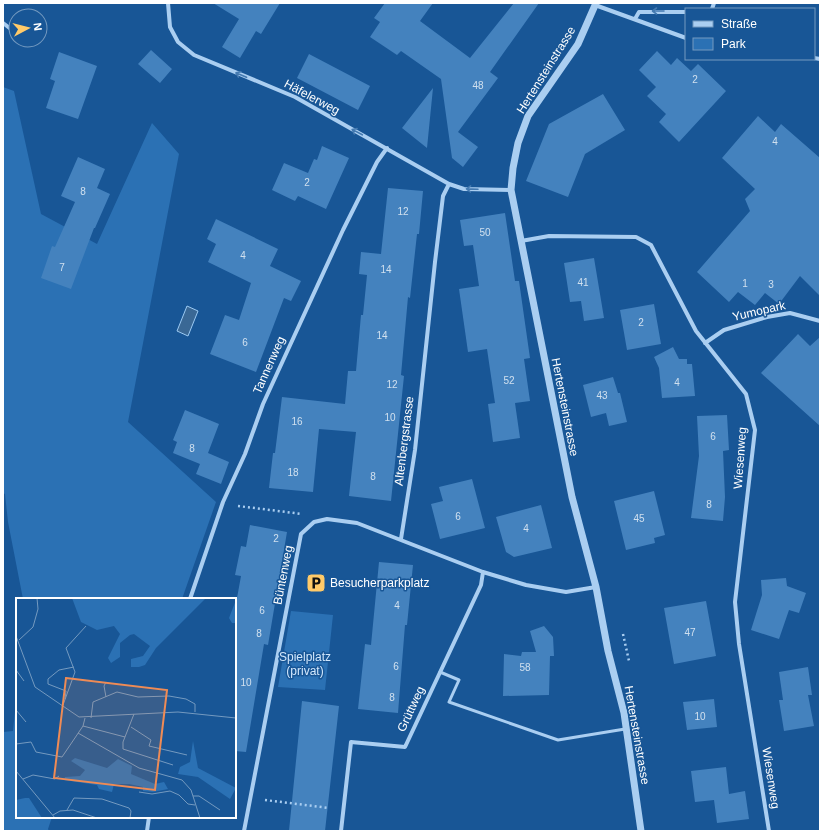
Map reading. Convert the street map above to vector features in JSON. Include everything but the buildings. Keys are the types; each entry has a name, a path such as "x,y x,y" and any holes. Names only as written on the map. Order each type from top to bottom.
{"street":[{"name":"Häfelerweg","path":"168,3 170,27 178,42 194,55 296,97 449,184 464,188 511,190"},
{"path":"596,4 679,37 685,38"},
{"name":"Hertensteinstrasse","path":"596,4 578,44 528,116 518,143 513,168 511,190 572,497 596,587 608,651 624,713 641,831"},
{"path":"635,19 639,12 685,12"},
{"name":"Tannenweg","path":"190,598 223,502 245,454 263,404 304,313 377,162 387,148"},
{"name":"Altenbergstrasse","path":"400,539 414,450 443,196 449,184"},
{"name":"Wiesenweg","path":"521,241 549,236 636,237 651,245 696,331 746,394 755,430 735,602 739,644 769,831"},
{"name":"Yumopark","path":"705,343 724,330 767,317 790,313 820,321"},
{"path":"314,522 327,519 357,523 483,572 526,585 566,592 596,587"},
{"name":"Büntenweg","path":"244,831 301,534 314,522"},
{"name":"Grüttweg","path":"341,831 351,742 405,747 481,585 483,572"},
{"path":"147,831 149,818"}],"lane":[{"path":"440,672 459,680 449,702 558,740 627,729"}],"path":[{"path":"223,502 234,505 310,515 314,522"},
{"path":"250,798 344,809"}],"green space":[{"path":"3,87 14,91 41,214 97,244 152,123 179,154 128,422 216,502 182,598 23,598 8,522 5,494 3,493"},
{"name":"Spielplatz (privat)","path":"291,611 333,615 325,690 278,687"},
{"path":"16,702 16,818 52,818 48,829 49,831 3,831 3,732 13,731"}],"shaded area":[{"path":"187,306 198,311 188,336 177,331"}],"place":[{"name":"Besucherparkplatz","path":"316,583"}]}
